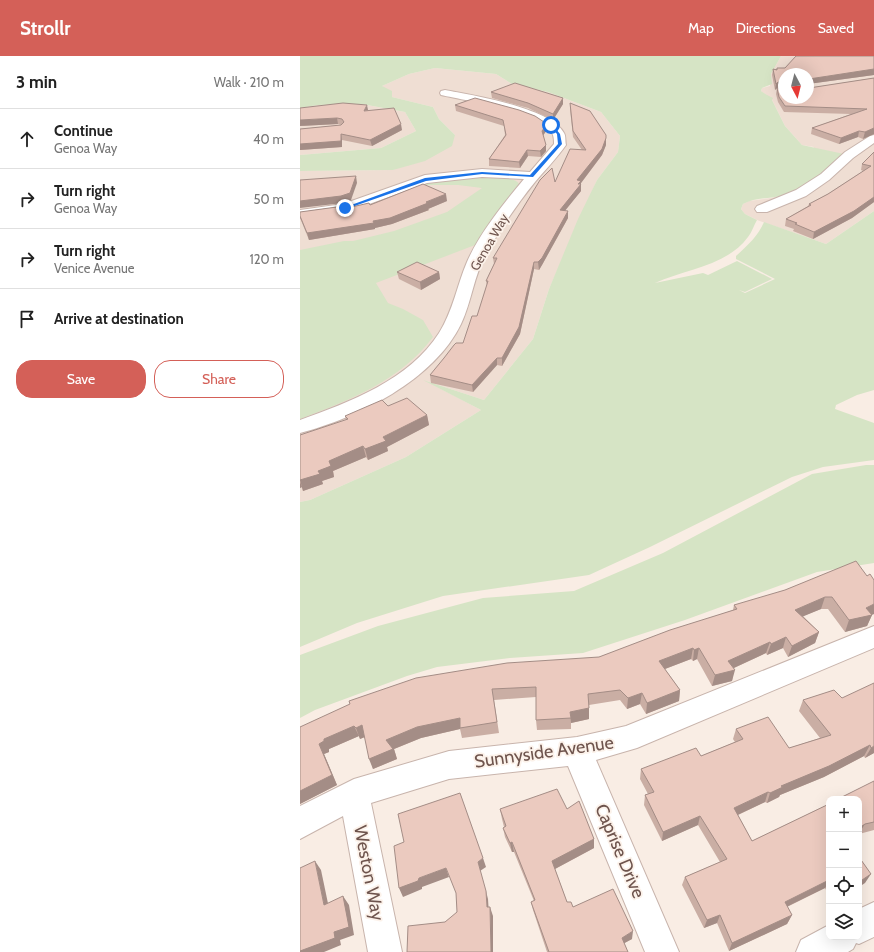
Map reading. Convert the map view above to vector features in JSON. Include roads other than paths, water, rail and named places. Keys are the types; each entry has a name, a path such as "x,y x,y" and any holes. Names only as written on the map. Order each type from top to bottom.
{"street":[{"name":"Genoa Way","path":"300,427 340,413 372,397 417,369 444,340 458,312 475,261 492,231 531,176 560,144 558,134 551,125 523,111 473,98 445,93"},
{"path":"762,209 800,193 825,177 849,155 874,138"},
{"path":"300,214 345,208 425,180 482,173 531,176"},
{"name":"Sunnyside Avenue","path":"300,823 354,794 449,765 577,751 627,740 874,637"},
{"name":"Caprise Drive","path":"577,751 662,952"},
{"name":"Weston Way","path":"354,794 385,952"},
{"path":"862,925 874,919"},
{"path":"813,952 835,940"}]}
